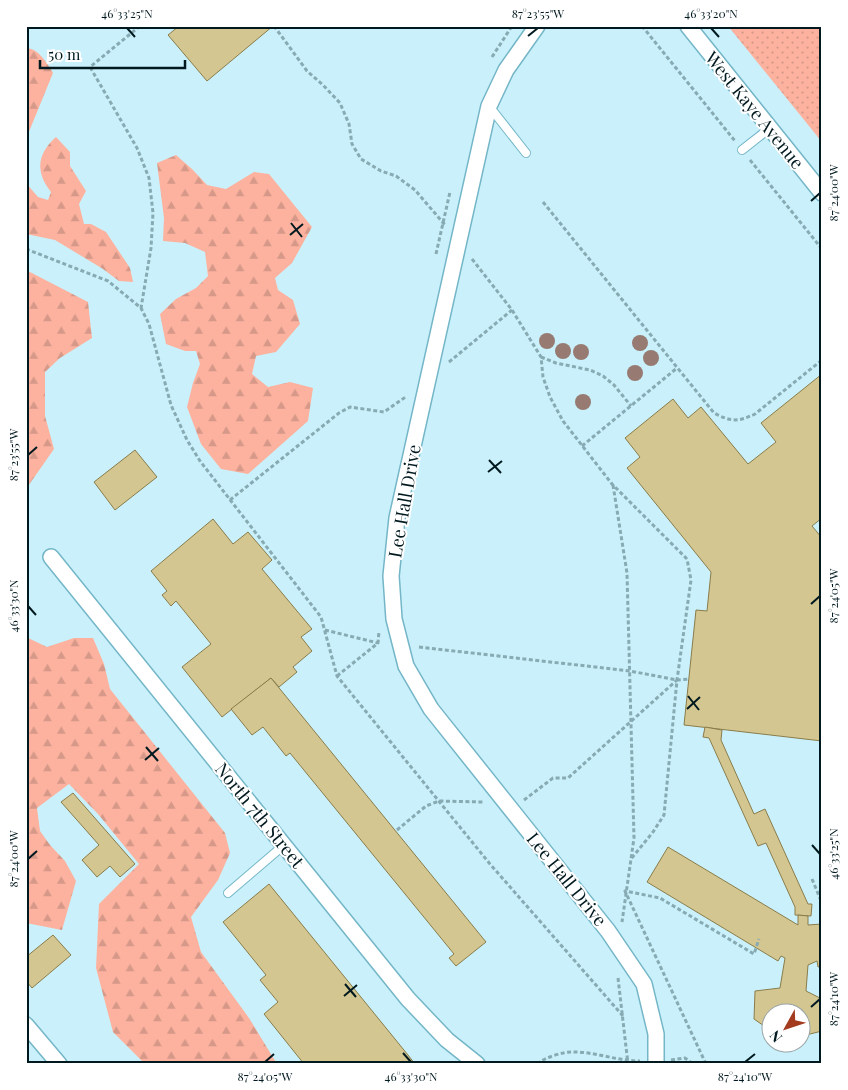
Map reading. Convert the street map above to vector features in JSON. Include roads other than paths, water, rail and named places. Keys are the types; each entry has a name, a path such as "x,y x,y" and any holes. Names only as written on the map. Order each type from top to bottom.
{"street":[{"name":"Lee Hall Drive","path":"537,26 506,70 489,106 397,518 391,576 394,619 406,666 431,709 608,931 644,984 656,1034 656,1062"},
{"name":"West Kaye Avenue","path":"688,26 822,193"},
{"name":"North 7th Street","path":"51,557 408,999 447,1040 477,1064"},
{"path":"27,1026 59,1064"}],"lane":[{"path":"489,106 526,152"},
{"path":"742,150 770,128"},
{"path":"228,893 284,844"}]}
